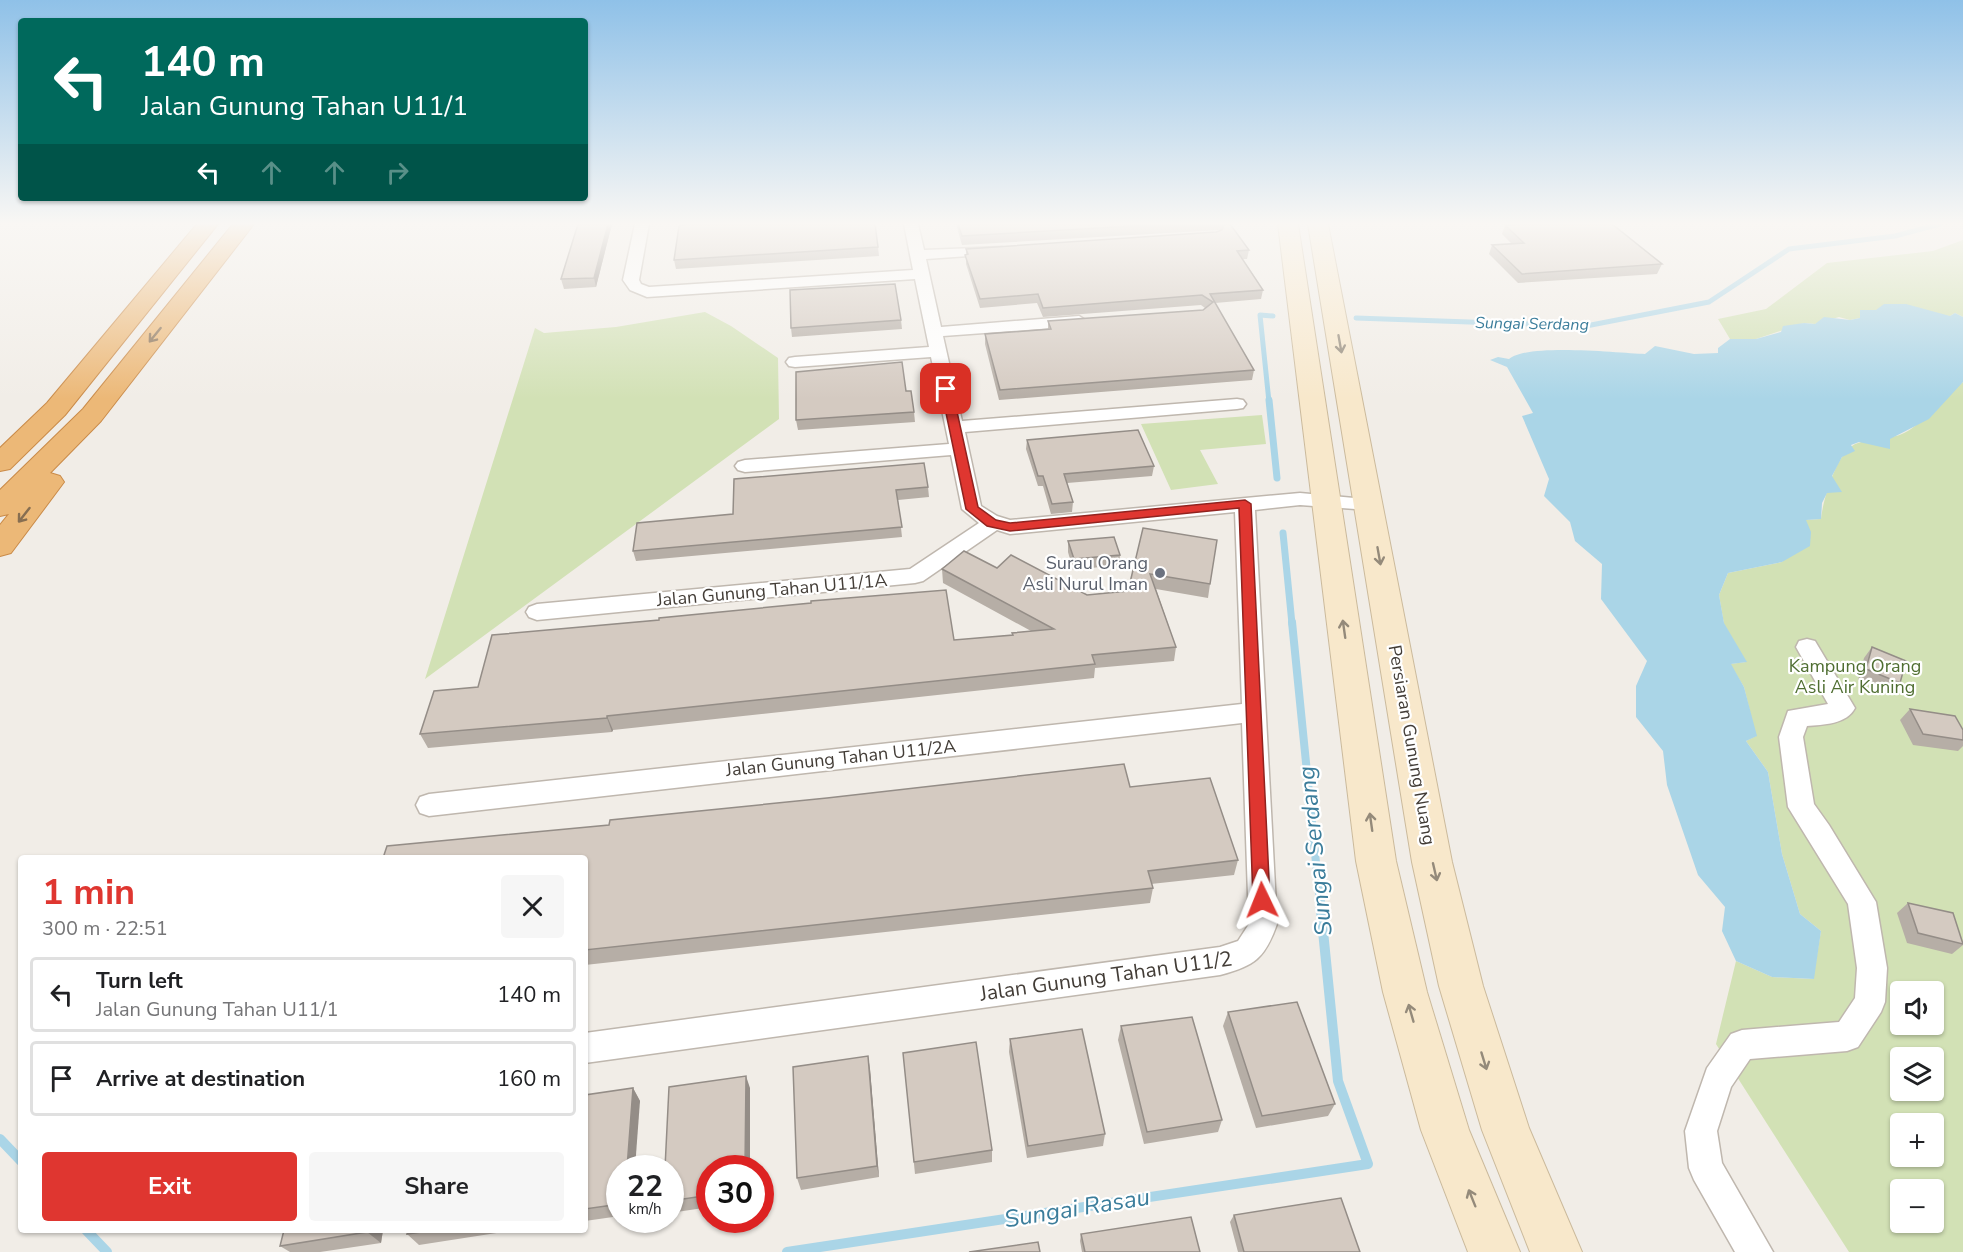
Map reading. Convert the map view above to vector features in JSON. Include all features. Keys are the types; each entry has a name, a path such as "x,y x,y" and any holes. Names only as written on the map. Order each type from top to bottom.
{"highway":[{"path":"0,445 11,436 96,341 158,282"},
{"path":"0,463 56,409 159,282"},
{"path":"0,507 92,414 197,282"},
{"path":"0,546 61,468 92,414"}],"street":[{"path":"632,282 635,287 647,292 793,282"},
{"path":"923,282 972,509 992,524 1010,527 1300,498 1369,504"},
{"path":"1296,282 1376,861 1405,992 1445,1130 1494,1252"},
{"name":"Persiaran Gunung Nuang","path":"1329,282 1432,861 1461,986 1506,1130 1556,1252"},
{"path":"934,332 1096,320"},
{"path":"795,362 938,351"},
{"path":"955,428 1237,404"},
{"path":"745,466 959,449"},
{"name":"Jalan Gunung Tahan U11/2","path":"588,1048 1208,963 1244,955 1257,940 1263,924 1245,504"},
{"name":"Jalan Gunung Tahan U11/1A","path":"537,612 915,576 992,524"},
{"path":"1755,1252 1753,1244 1706,1168 1701,1131 1718,1079 1742,1045 1847,1036 1870,1002 1872,968 1862,902 1820,833 1801,807 1791,737 1797,718 1827,715 1843,708 1807,647"},
{"name":"Jalan Gunung Tahan U11/2A","path":"429,805 1253,711"}],"green space":[{"path":"1801,282 1963,282 1963,317 1955,313 1950,316 1861,310 1860,318 1850,320 1839,317 1815,324 1804,323 1756,339 1730,339 1718,319 1766,309"},
{"path":"705,312 731,326 778,358 779,419 425,679 535,328 544,333 616,327"},
{"name":"Kampung Orang Asli Air Kuning","path":"1963,382 1963,1252 1849,1252 1716,1044 1736,961 1772,977 1813,979 1821,931 1800,914 1782,854 1768,772 1746,741 1756,736 1744,687 1730,664 1746,662 1724,624 1719,595 1728,573 1782,562 1806,520 1821,519 1832,476 1850,447 1865,441 1905,433"},
{"path":"1262,415 1266,444 1200,450 1218,484 1171,490 1141,424"}],"water":[{"path":"1884,304 1906,304 1950,316 1955,313 1963,317 1963,382 1929,419 1890,439 1890,449 1859,442 1851,445 1855,451 1842,457 1832,476 1842,492 1827,493 1822,503 1821,519 1806,520 1811,532 1810,546 1782,562 1728,573 1719,595 1724,623 1747,662 1731,664 1744,687 1757,736 1746,741 1768,772 1782,854 1800,914 1821,931 1814,979 1772,977 1736,961 1722,931 1725,907 1698,875 1667,785 1663,751 1636,717 1636,686 1647,661 1601,599 1602,564 1575,541 1570,522 1544,496 1549,479 1522,416 1533,413 1507,367 1490,360 1498,357 1509,359 1534,351 1553,350 1645,354 1655,346 1694,354 1718,353 1718,348 1730,339 1756,339 1781,332 1783,326 1815,324 1824,317 1850,320 1860,318 1860,310 1876,310"}],"building":[{"path":"974,282 1258,282 1263,290 1210,294 1254,370 1000,390 985,334 1051,329 1048,321 1203,310 1213,302 1202,295 1043,308 1038,294 980,299"},
{"path":"895,284 901,320 791,328 790,290"},
{"path":"902,362 906,391 911,391 914,412 796,420 796,372"},
{"path":"1138,430 1154,466 1064,474 1073,502 1052,504 1043,476 1038,476 1027,440"},
{"path":"924,463 928,487 896,490 902,527 633,551 637,523 733,514 734,479"},
{"path":"1143,528 1217,540 1210,584 1150,574 1176,647 1092,655 1095,664 607,716 607,718 420,734 434,691 478,687 492,635 659,620 659,618 811,603 811,601 946,590 954,640 1054,629 942,569 964,551 997,568 1011,555 1087,595 1128,591"},
{"path":"1114,537 1120,555 1074,559 1068,541"},
{"path":"1872,647 1906,661 1900,683 1866,669"},
{"path":"1910,709 1955,716 1963,730 1963,740 1923,734"},
{"path":"1124,764 1130,787 1210,778 1238,860 1148,871 1153,888 588,950 588,855 384,855 387,846 609,825 610,820"},
{"path":"1908,903 1953,913 1963,944 1918,933"},
{"path":"1297,1002 1335,1104 1262,1116 1228,1012"},
{"path":"1192,1017 1222,1120 1147,1132 1121,1026"},
{"path":"1082,1029 1105,1134 1028,1146 1010,1039"},
{"path":"976,1042 992,1150 914,1162 903,1053"},
{"path":"868,1056 877,1166 797,1178 793,1067"},
{"path":"746,1076 745,1155 696,1155 696,1197 684,1199 684,1155 666,1155 669,1087"},
{"path":"633,1088 628,1155 606,1155 606,1206 588,1209 588,1095"},
{"path":"1341,1198 1360,1252 1244,1252 1234,1215"},
{"path":"1191,1217 1200,1252 1085,1252 1081,1234"},
{"path":"283,1233 361,1233 280,1246"},
{"path":"1038,1242 1040,1252 969,1252"}],"waterway":[{"name":"Sungai Serdang","path":"1356,318 1586,326 1709,302 1739,282"},
{"name":"Sungai Serdang","path":"1269,402 1260,315 1273,316"},
{"name":"Sungai Serdang","path":"1269,400 1277,478"},
{"name":"Sungai Serdang","path":"1283,533 1292,624"},
{"name":"Sungai Serdang","path":"1292,622 1320,903"},
{"name":"Sungai Rasau","path":"787,1252 1368,1164 1338,1081 1320,901"},
{"name":"Sungai Rasau","path":"0,1139 18,1158"},
{"name":"Sungai Rasau","path":"89,1233 107,1252"}],"place":[{"name":"Surau Orang Asli Nurul Iman","path":"1160,573"}],"route":[{"path":"946,389 972,509 992,524 1010,527 1245,504 1262,900"}]}
